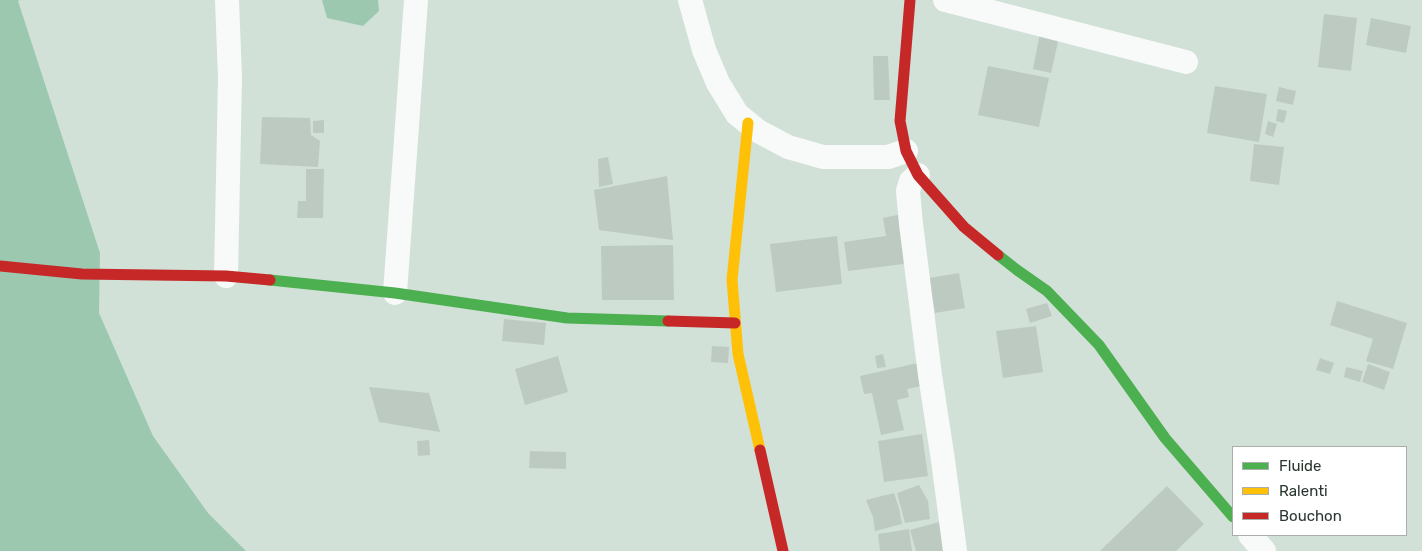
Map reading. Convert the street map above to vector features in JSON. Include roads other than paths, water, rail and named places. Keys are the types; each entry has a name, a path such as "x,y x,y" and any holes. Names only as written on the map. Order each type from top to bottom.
{"street":[{"path":"226,276 230,78 227,0"},
{"path":"395,293 416,0"},
{"path":"690,0 704,50 718,83 737,114 758,131 788,147 823,157 888,157 906,151"},
{"path":"910,0 900,120 906,151 918,175 964,227 1017,270 1047,291 1099,345 1165,438 1232,516"},
{"path":"945,0 1186,62"},
{"path":"748,122 732,280 735,323 738,354 783,551"},
{"path":"918,175 911,181 908,191 911,224 955,551"},
{"path":"0,266 82,274 226,276 395,293 568,318 735,323"},
{"path":"1251,536 1264,551"}]}
